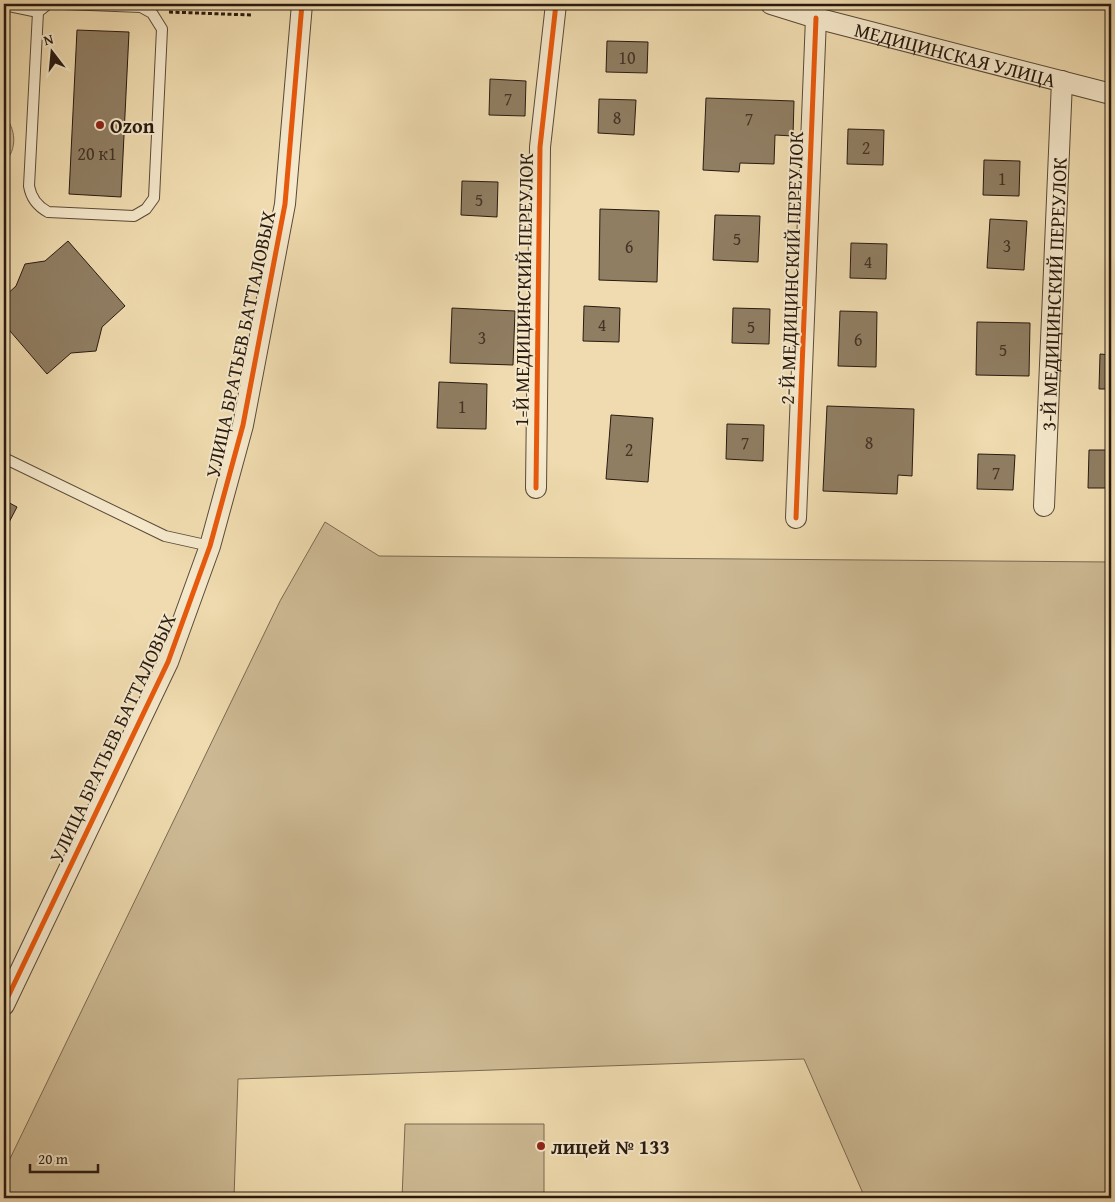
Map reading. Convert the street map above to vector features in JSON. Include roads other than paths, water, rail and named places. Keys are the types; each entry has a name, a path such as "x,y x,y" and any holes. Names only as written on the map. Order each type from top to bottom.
{"street":[{"name":"УЛИЦА БРАТЬЕВ БАТТАЛОВЫХ","path":"4,1004 168,662 210,546 243,425 285,204 302,4"},
{"name":"1-Й МЕДИЦИНСКИЙ ПЕРЕУЛОК","path":"536,488 540,147 556,4"},
{"name":"МЕДИЦИНСКАЯ УЛИЦА","path":"771,4 816,18 1111,94"},
{"name":"2-Й МЕДИЦИНСКИЙ ПЕРЕУЛОК","path":"796,518 816,18"},
{"name":"3-Й МЕДИЦИНСКИЙ ПЕРЕУЛОК","path":"1044,506 1062,81"}],"lane":[{"path":"48,4 38,12 29,186 34,200 48,212 134,216 146,209 154,198 162,29 152,13 141,7 64,4"},
{"path":"4,5 38,12"},
{"path":"4,458 165,536 210,546"}],"place":[{"name":"Ozon","path":"100,125"},
{"name":"лицей № 133","path":"541,1146"}]}
